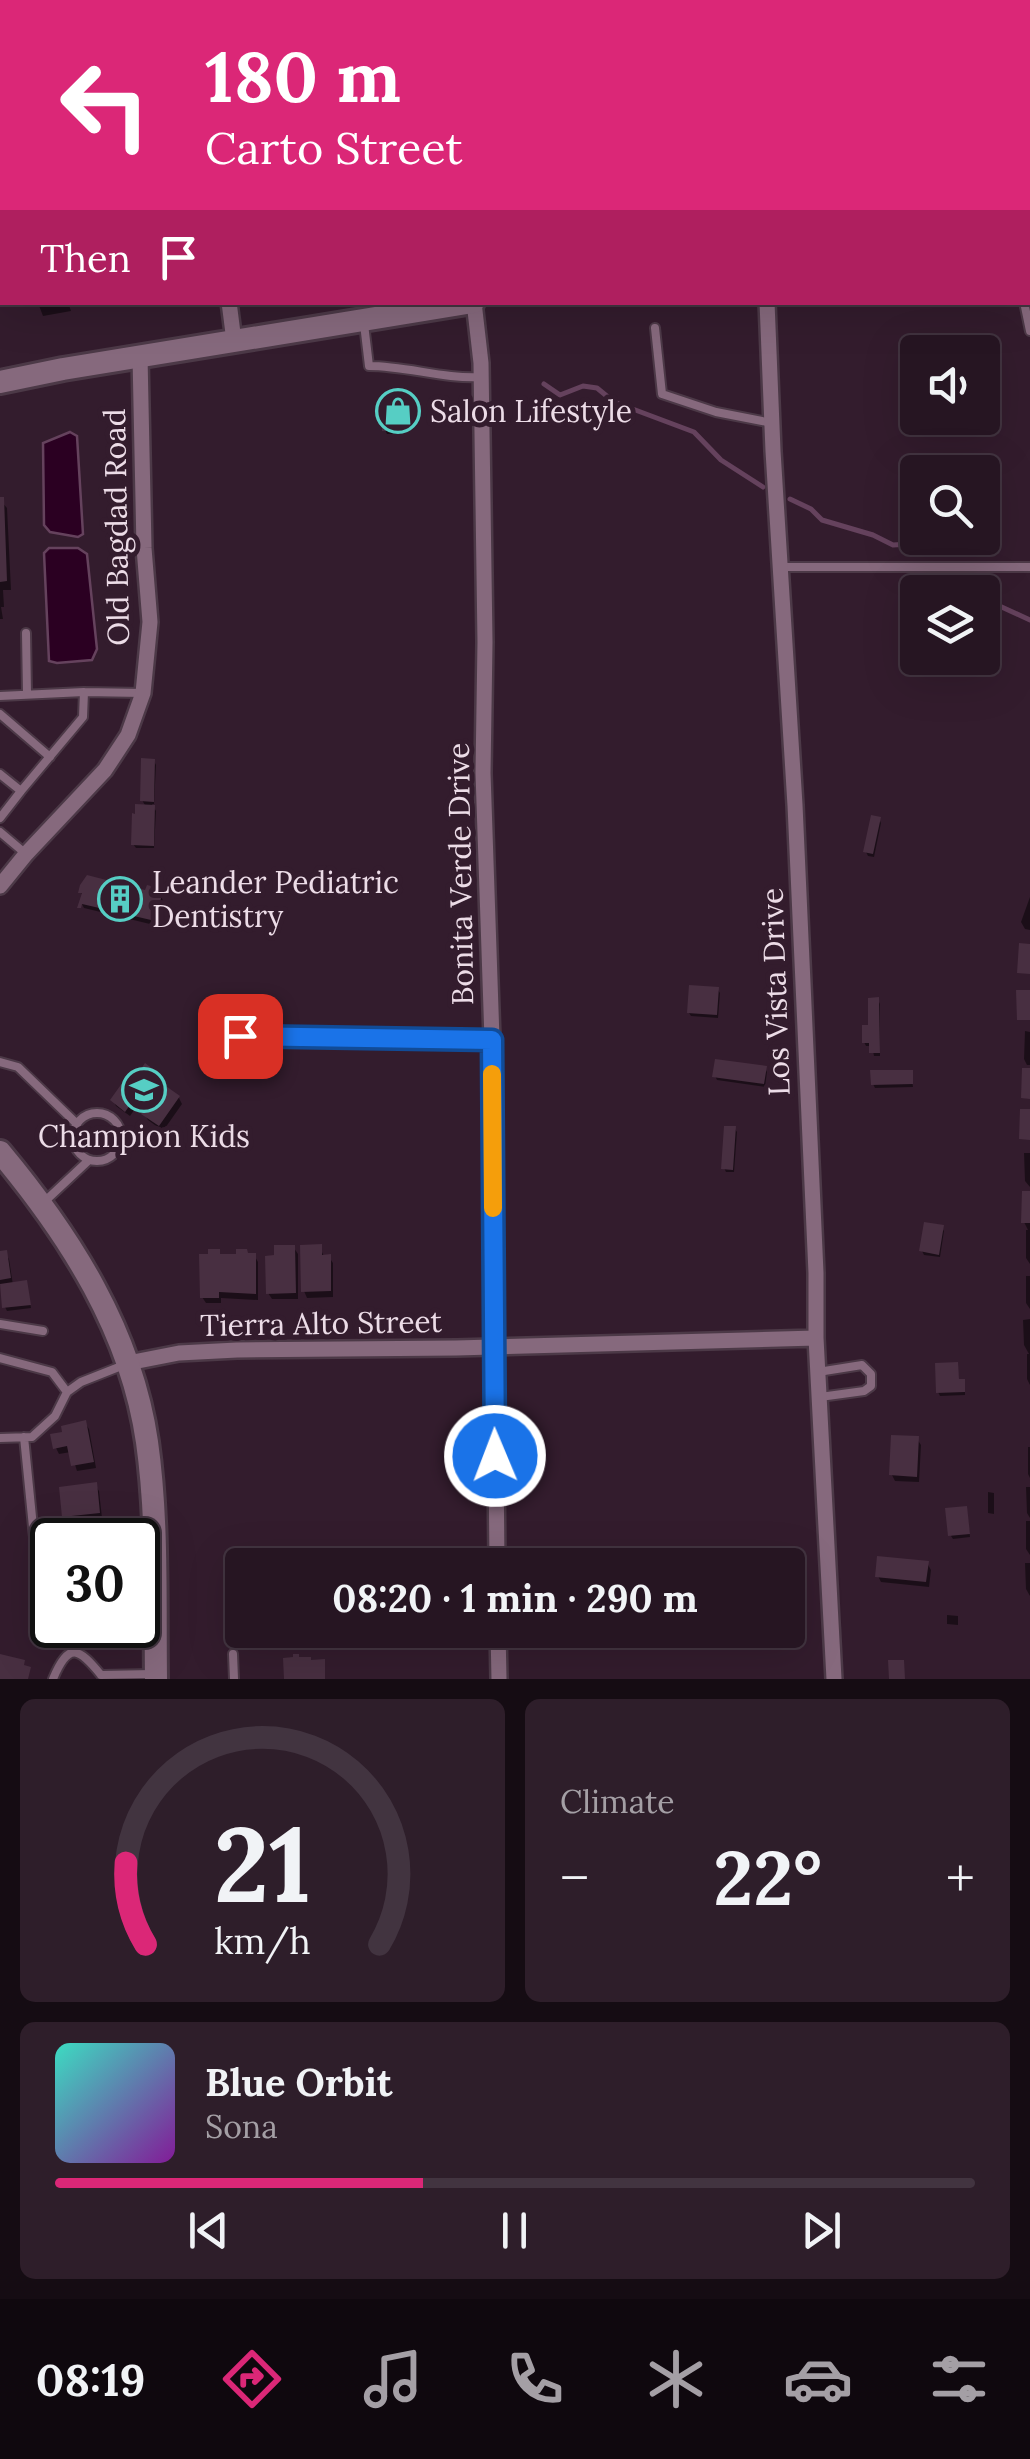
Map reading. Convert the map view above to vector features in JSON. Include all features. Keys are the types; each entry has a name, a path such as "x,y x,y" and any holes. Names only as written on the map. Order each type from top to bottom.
{"main road":[{"path":"0,382 456,305"},
{"path":"0,1152 43,1203 100,1294 128,1363 146,1439 155,1538 156,1676"}],"street":[{"path":"229,305 234,341"},
{"name":"Bonita Verde Drive","path":"473,305 481,377 497,1548"},
{"name":"Los Vista Drive","path":"767,305 795,805 834,1679"},
{"name":"Old Bagdad Road","path":"0,886 105,770 128,735 143,693 150,622 144,548 140,356"},
{"path":"240,1036 492,1040"},
{"name":"Tierra Alto Street","path":"128,1363 179,1353 237,1350 816,1338"},
{"path":"498,1648 499,1679"}],"lane":[{"path":"1025,305 1030,331"},
{"path":"363,321 369,366 392,366 458,378 481,377"},
{"path":"655,328 662,394 716,412 772,423"},
{"path":"780,568 1030,567"},
{"path":"26,632 27,694"},
{"path":"0,818 83,717 84,692"},
{"path":"0,696 143,693"},
{"path":"0,714 50,757"},
{"path":"0,774 21,791"},
{"path":"0,832 26,854"},
{"path":"0,1062 18,1067 77,1124"},
{"path":"96,1112 111,1117 120,1129 120,1144 104,1161 88,1160 73,1142 77,1124 96,1112"},
{"path":"43,1203 88,1160"},
{"path":"0,1324 43,1331"},
{"path":"0,1358 52,1372 67,1392"},
{"path":"0,1438 32,1437 55,1416 67,1392 81,1382 128,1363"},
{"path":"818,1372 862,1364 871,1374 871,1386 864,1391 820,1397"},
{"path":"24,1437 32,1518"},
{"path":"53,1679 61,1660 77,1653 87,1656 100,1677 156,1676"},
{"path":"233,1654 234,1679"}],"shaded area":[{"path":"70,432 77,436 83,534 78,537 50,532 44,525 43,443"},
{"path":"49,548 78,548 87,554 97,649 92,660 49,661 44,553"}],"building":[{"name":"Salon Lifestyle","path":"382,401 413,401 413,420 400,420 400,431 382,431"},
{"path":"0,497 4,497 7,581 0,582"},
{"path":"141,758 155,759 154,802 140,801"},
{"path":"135,804 155,805 154,846 131,845"},
{"path":"871,815 881,817 873,854 863,852"},
{"name":"Leander Pediatric Dentistry","path":"87,875 145,890 147,885 159,888 158,894 162,895 160,902 156,901 151,920 82,904 77,908 82,893 78,893 80,885"},
{"path":"1019,943 1030,944 1030,974 1017,973"},
{"path":"689,985 719,987 717,1015 687,1013"},
{"path":"1016,990 1030,990 1030,1020 1017,1020"},
{"path":"879,997 880,1053 869,1053 869,1043 862,1043 862,1025 868,1025 868,998"},
{"path":"715,1059 767,1066 764,1084 712,1077"},
{"name":"Champion Kids","path":"145,1063 157,1072 153,1077 180,1096 159,1126 141,1114 146,1107 135,1098 125,1112 110,1100 125,1079 131,1084"},
{"path":"1022,1068 1030,1068 1030,1099 1021,1098"},
{"path":"870,1070 913,1070 913,1084 871,1085"},
{"path":"1020,1109 1030,1109 1030,1140 1019,1139"},
{"path":"724,1126 736,1126 733,1170 721,1169"},
{"path":"1022,1191 1030,1191 1030,1223 1021,1223"},
{"path":"924,1222 944,1225 939,1255 919,1251"},
{"path":"322,1244 322,1255 331,1254 331,1291 301,1292 300,1245"},
{"path":"274,1245 295,1245 296,1293 266,1294 265,1256 274,1255"},
{"path":"208,1249 220,1249 220,1254 236,1254 236,1249 256,1253 256,1294 219,1292 219,1298 200,1298 199,1254 208,1254"},
{"path":"7,1250 11,1278 0,1280 0,1251"},
{"path":"27,1280 31,1305 2,1308 0,1284"},
{"path":"958,1362 965,1392 936,1393 935,1363"},
{"path":"86,1420 94,1462 71,1466 67,1446 53,1449 50,1434 62,1432 61,1426"},
{"path":"891,1435 919,1436 917,1477 889,1475"},
{"path":"97,1482 100,1513 62,1517 59,1487"},
{"path":"967,1506 970,1534 948,1536 945,1508"},
{"path":"877,1556 929,1561 926,1582 875,1577"},
{"path":"0,1654 25,1660 24,1665 31,1667 28,1679 0,1679"},
{"path":"293,1654 311,1660 325,1659 325,1679 284,1679 283,1658"},
{"path":"888,1660 904,1660 905,1679 889,1679"}],"waterway":[{"path":"544,384 560,395 583,386 597,388 614,402 694,432 721,460 763,487"},
{"path":"790,499 811,509 822,520 900,545"},
{"path":"1000,606 1030,620"}],"slow traffic":[{"path":"492,1074 493,1208"}],"place":[{"name":"Salon Lifestyle","path":"398,411"},
{"name":"Leander Pediatric Dentistry","path":"120,899"},
{"name":"Champion Kids","path":"144,1090"}],"route":[{"path":"240,1036 492,1040 495,1456"}]}
